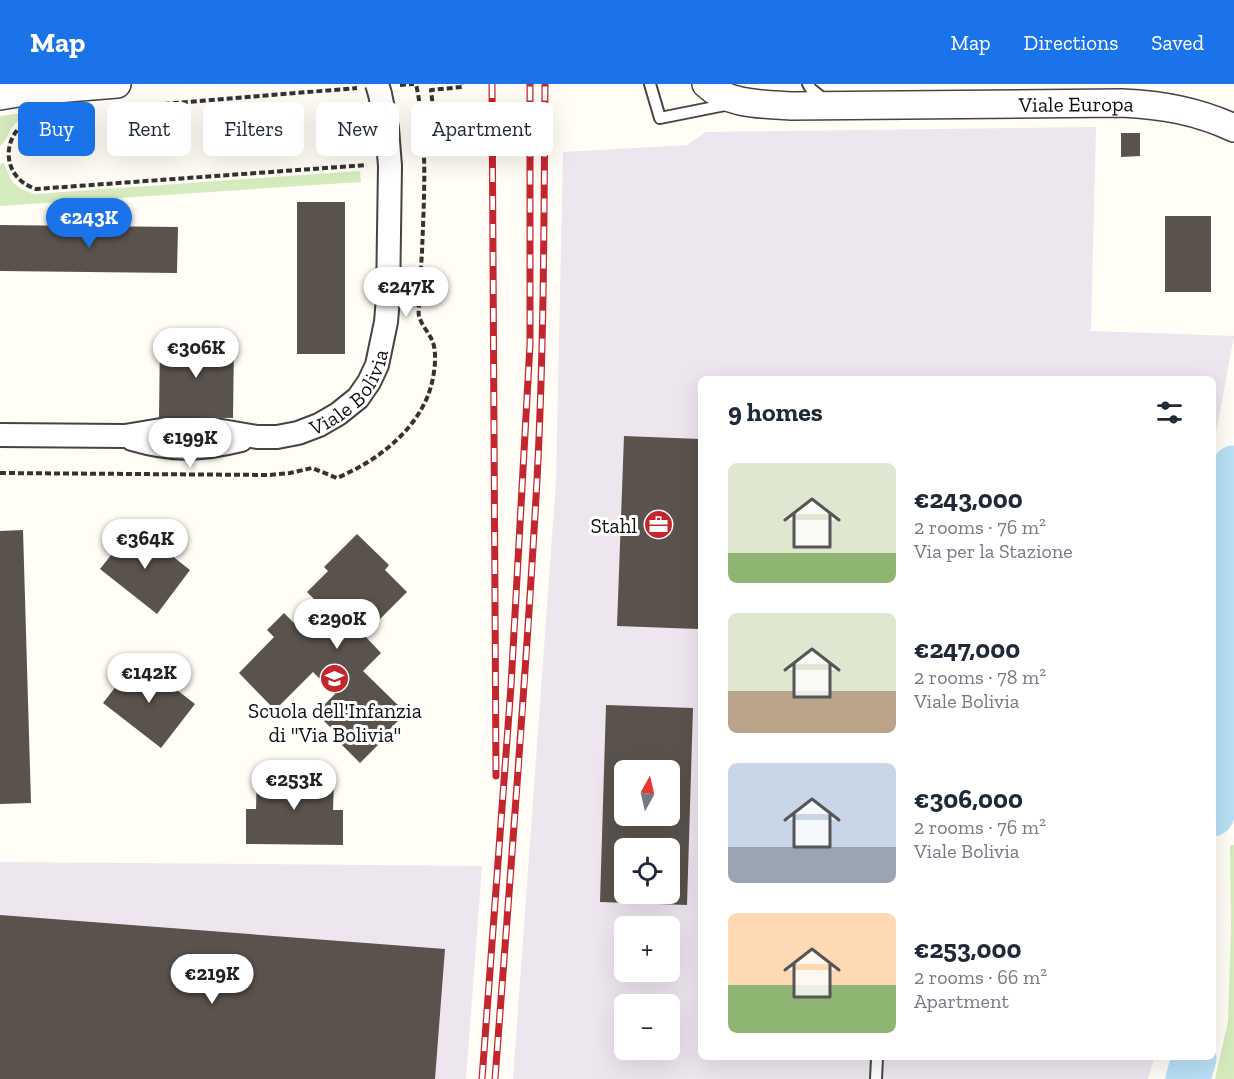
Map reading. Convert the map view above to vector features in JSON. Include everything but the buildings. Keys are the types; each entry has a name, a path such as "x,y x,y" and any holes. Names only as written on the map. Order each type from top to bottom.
{"street":[{"name":"Viale Europa","path":"705,84 722,95 742,102 791,106 1122,103 1175,108 1229,126"},
{"name":"Viale Bolivia","path":"0,435 125,436 166,429 222,431 257,437 277,437 298,433 319,425 358,398 377,365 386,322 388,298 390,166 387,128 378,88"},
{"path":"0,96 31,92 118,96"}],"lane":[{"path":"650,84 660,118 742,102"},
{"path":"808,84 831,105"},
{"path":"876,1079 877,1060"}],"path":[{"path":"118,96 378,88 415,84 420,102"},
{"path":"432,102 431,90 462,87 462,84"},
{"path":"18,129 8,155 18,178 26,186 36,189 367,165"},
{"path":"0,155 8,155"},
{"path":"0,473 269,475 312,468 337,478 358,469 381,453 405,430 425,402 435,366 433,343 419,316 423,156"}],"shaded area":[{"name":"Stahl","path":"1096,127 1091,331 1234,336 1216,434 1216,376 698,376 698,1060 1153,1060 1148,1079 513,1079 556,481 563,152 687,145 706,132"},
{"path":"0,862 482,866 466,1079 0,1079"}],"green space":[{"path":"18,114 18,121 0,146 0,116"},
{"path":"4,163 15,184 35,194 360,171 361,182 0,206 0,164"},
{"path":"1230,845 1234,845 1234,1079 1215,1079 1228,1021 1231,929"}],"waterway":[{"path":"1216,564 1222,507 1234,468"},
{"path":"1216,564 1224,716 1216,781"},
{"path":"1188,1079 1193,1060"}],"railway":[{"path":"492,84 496,776"},
{"path":"482,1079 511,686 530,344 530,84"},
{"path":"495,1079 537,480 542,332 545,84"}],"place":[{"name":"Stahl","path":"658,525"},
{"name":"Scuola dell'Infanzia di \"Via Bolivia\"","path":"335,679"}]}
